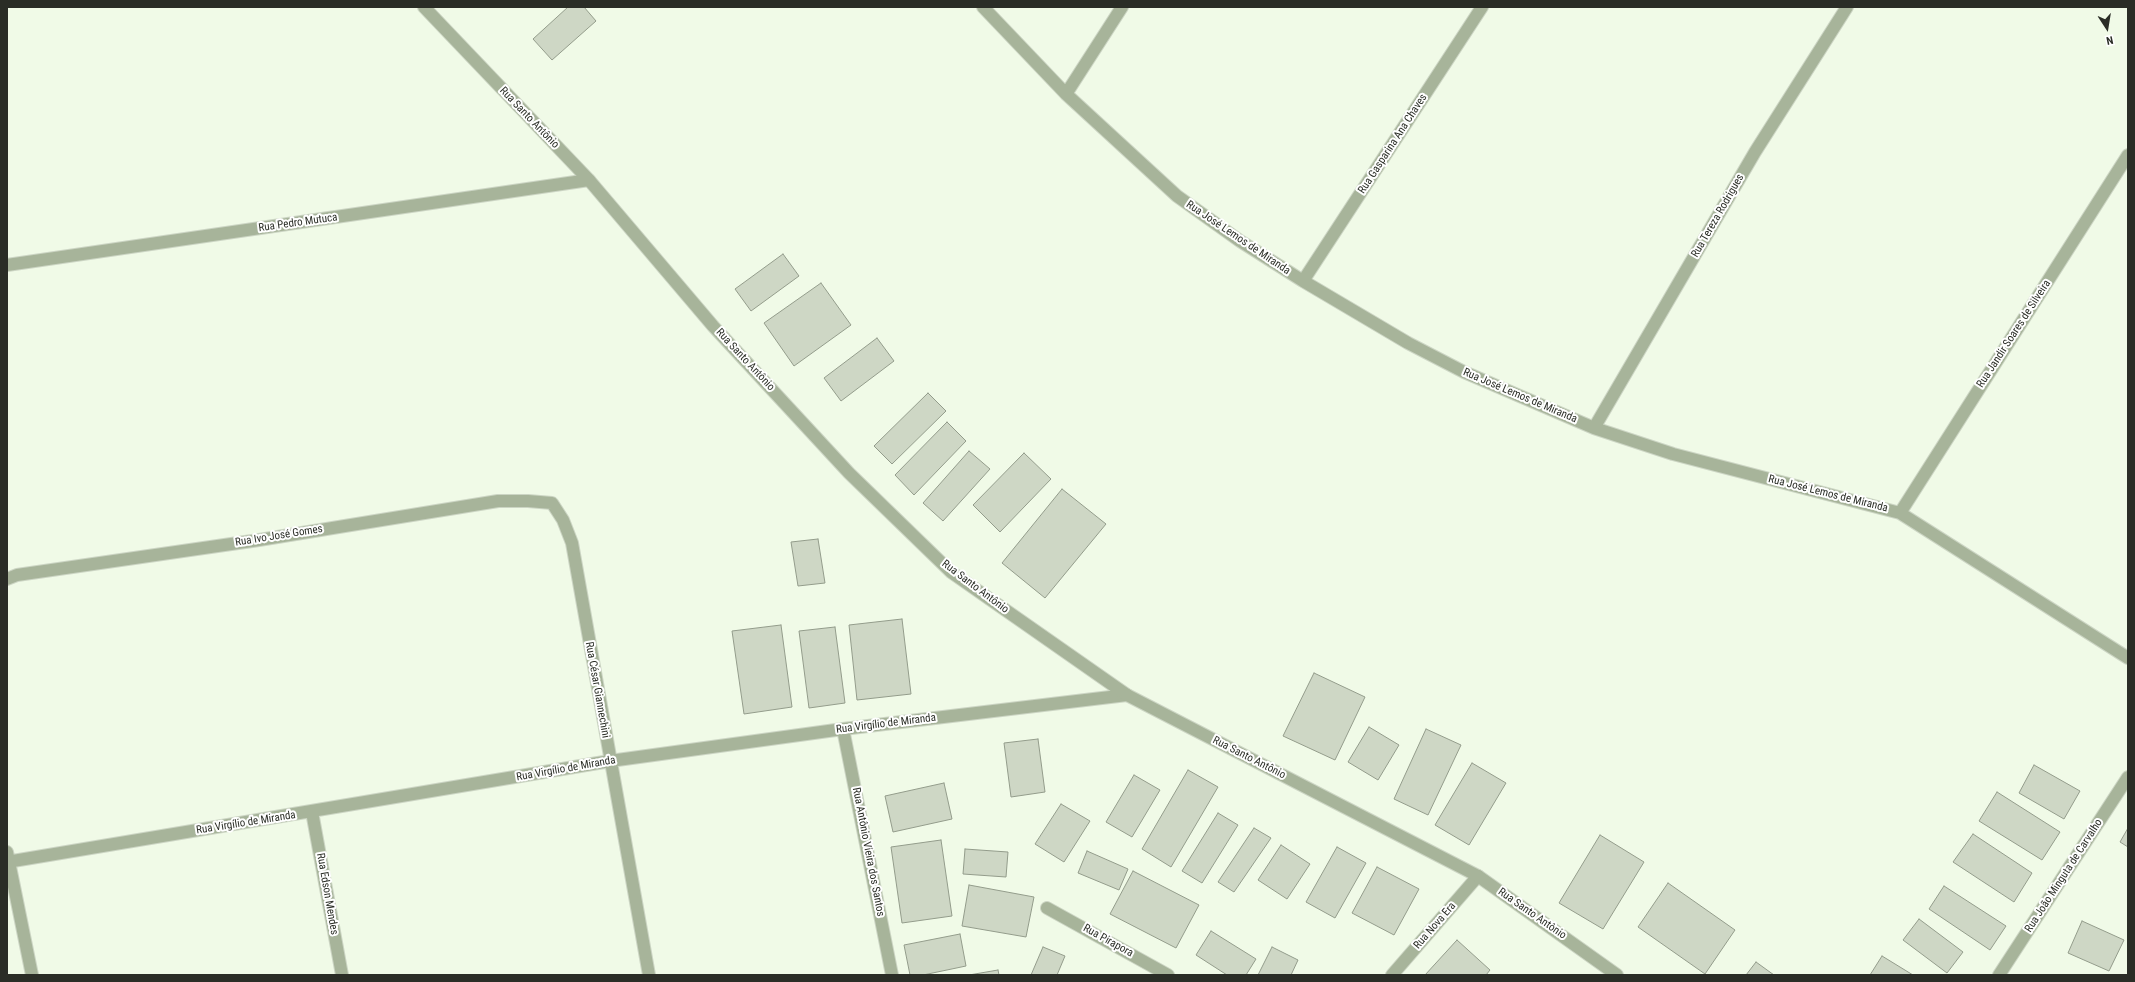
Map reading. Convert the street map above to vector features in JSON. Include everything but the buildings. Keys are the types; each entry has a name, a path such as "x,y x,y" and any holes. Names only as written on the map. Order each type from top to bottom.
{"street":[{"name":"Rua Santo Antônio","path":"424,7 589,180 713,326 849,473 951,572 1127,695 1478,876 1617,975"},
{"name":"Rua José Lemos de Miranda","path":"983,7 1066,94 1177,196 1240,241 1303,281 1408,343 1464,372 1594,428 1673,454 1900,513 2128,658"},
{"path":"1066,94 1122,7"},
{"name":"Rua Gasparina Ana Chaves","path":"1303,281 1482,7"},
{"name":"Rua Tereza Rodrigues","path":"1594,428 1755,152 1847,7"},
{"name":"Rua Jandir Soares de Silveira","path":"1900,513 2128,155"},
{"name":"Rua Pedro Mutuca","path":"7,265 589,180"},
{"name":"Rua Ivo José Gomes","path":"7,579 17,575 252,541 498,501 552,503"},
{"name":"Rua César Giannechini","path":"552,503 563,520 572,543 649,975"},
{"name":"Rua Virgílio de Miranda","path":"8,858 312,812 610,761 843,729 1127,695"},
{"name":"Rua Antônio Vieira dos Santos","path":"843,729 892,975"},
{"name":"Rua João Minguta de Carvalho","path":"1999,975 2128,777"},
{"name":"Rua Edson Mendes","path":"312,812 342,975"},
{"path":"8,858 32,975"},
{"name":"Rua Nova Era","path":"1392,975 1478,876"},
{"name":"Rua Pirapora","path":"1047,908 1168,975"}]}
